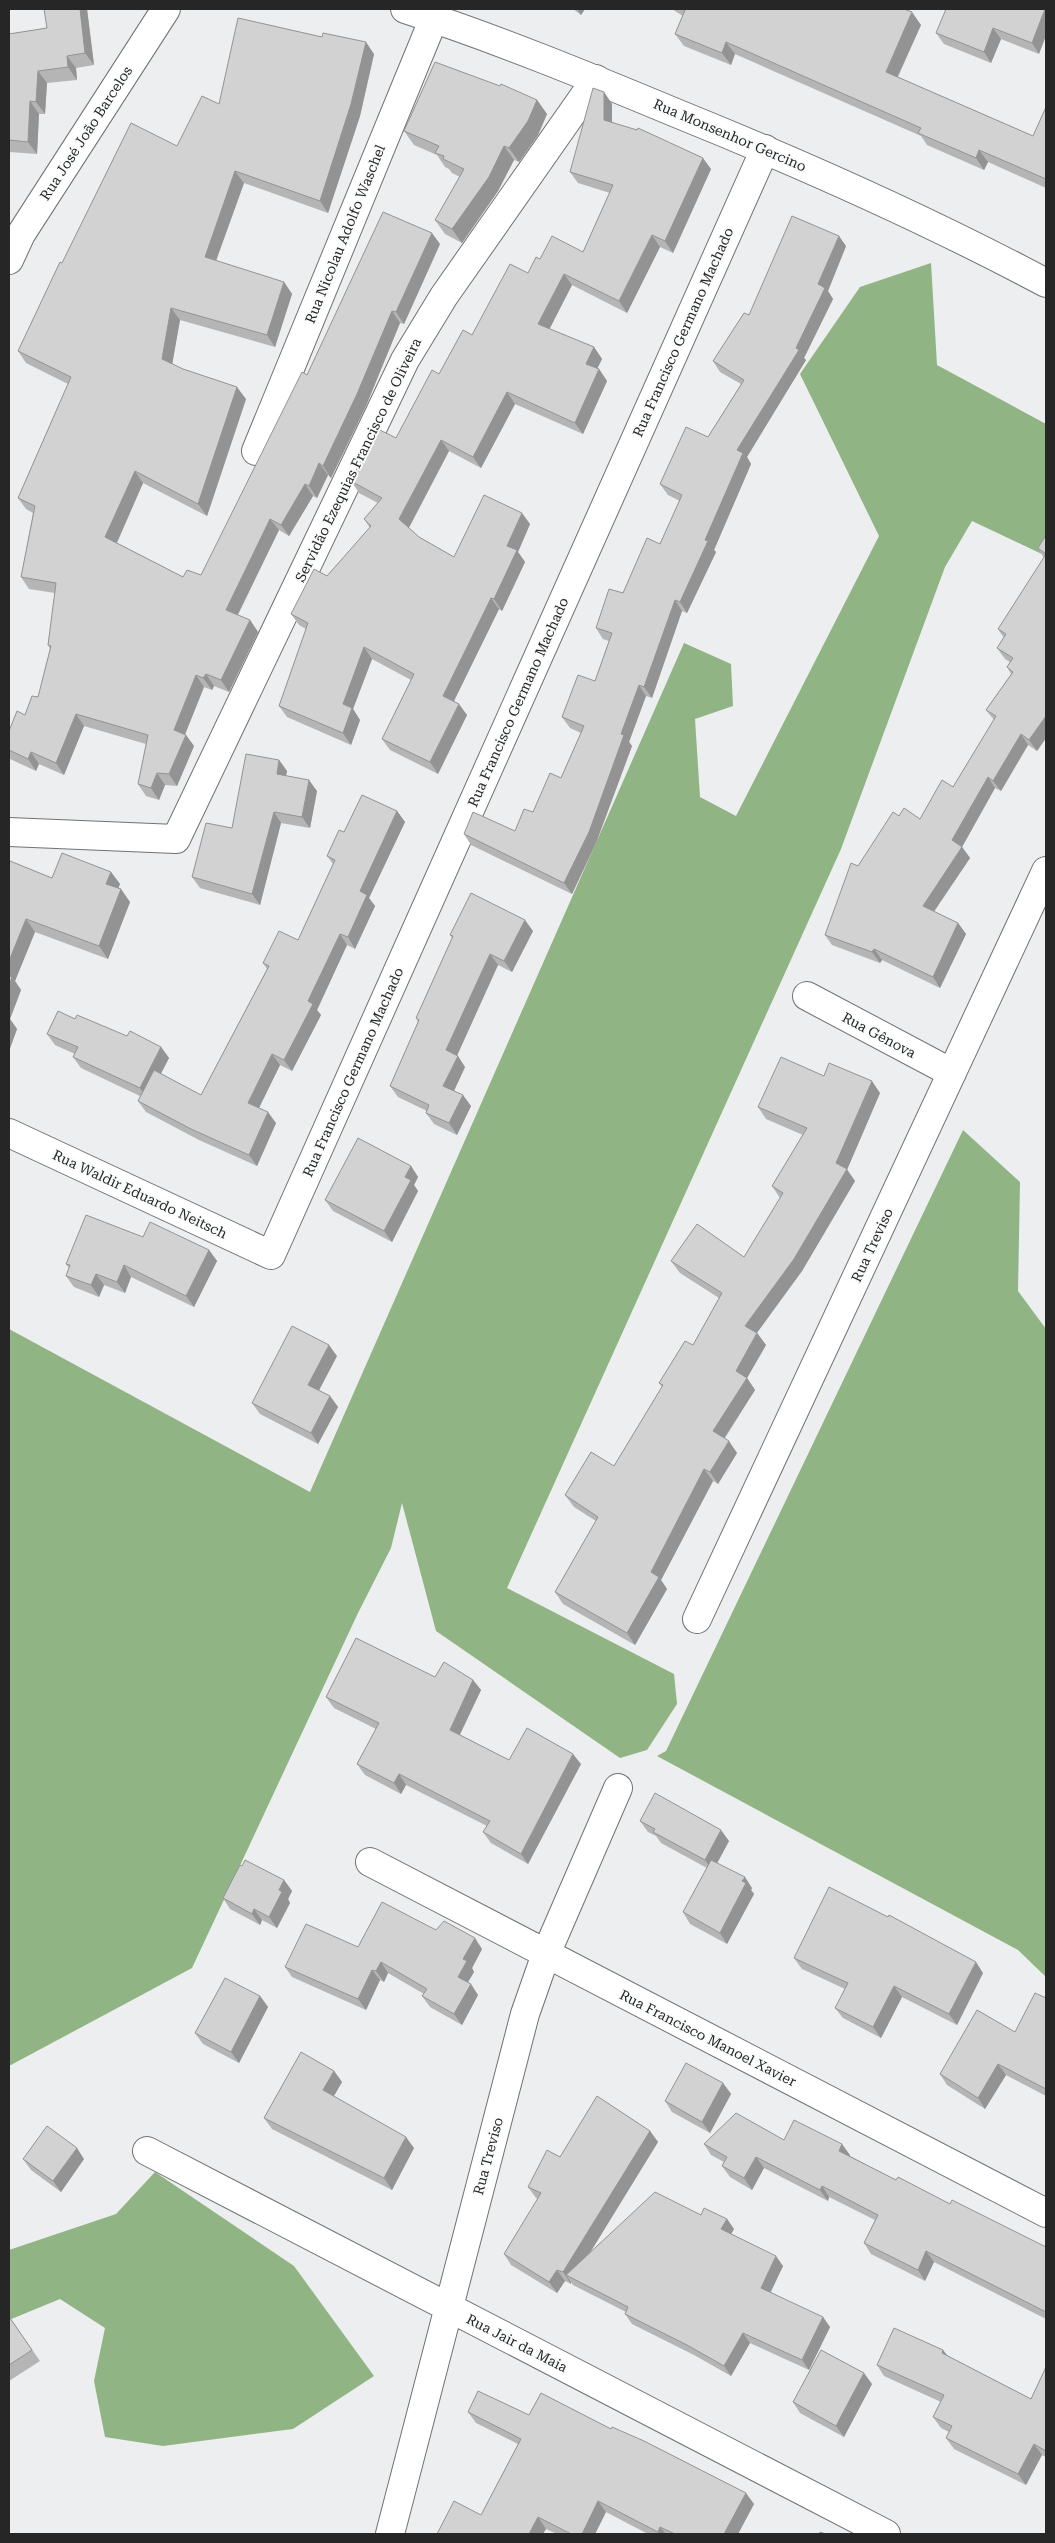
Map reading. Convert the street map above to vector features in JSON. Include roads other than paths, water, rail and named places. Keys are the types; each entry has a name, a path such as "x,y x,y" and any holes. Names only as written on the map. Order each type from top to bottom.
{"street":[{"name":"Rua José João Barcelos","path":"9,260 21,234 166,9"},
{"name":"Rua Monsenhor Gercino","path":"405,9 434,18 596,79 765,149 860,191 1046,282"},
{"name":"Rua Nicolau Adolfo Waschel","path":"256,450 434,18"},
{"name":"Servidão Ezequias Francisco de Oliveira","path":"9,832 176,839 405,360 444,296 596,79"},
{"name":"Rua Francisco Germano Machado","path":"271,1255 765,149"},
{"name":"Rua Treviso","path":"696,1619 1046,871"},
{"name":"Rua Gênova","path":"807,996 952,1073"},
{"name":"Rua Waldir Eduardo Neitsch","path":"9,1133 271,1255"},
{"name":"Rua Treviso","path":"390,2534 525,2014 546,1954 618,1788"},
{"name":"Rua Francisco Manoel Xavier","path":"370,1862 1046,2213"},
{"name":"Rua Jair da Maia","path":"147,2151 886,2534"}]}
